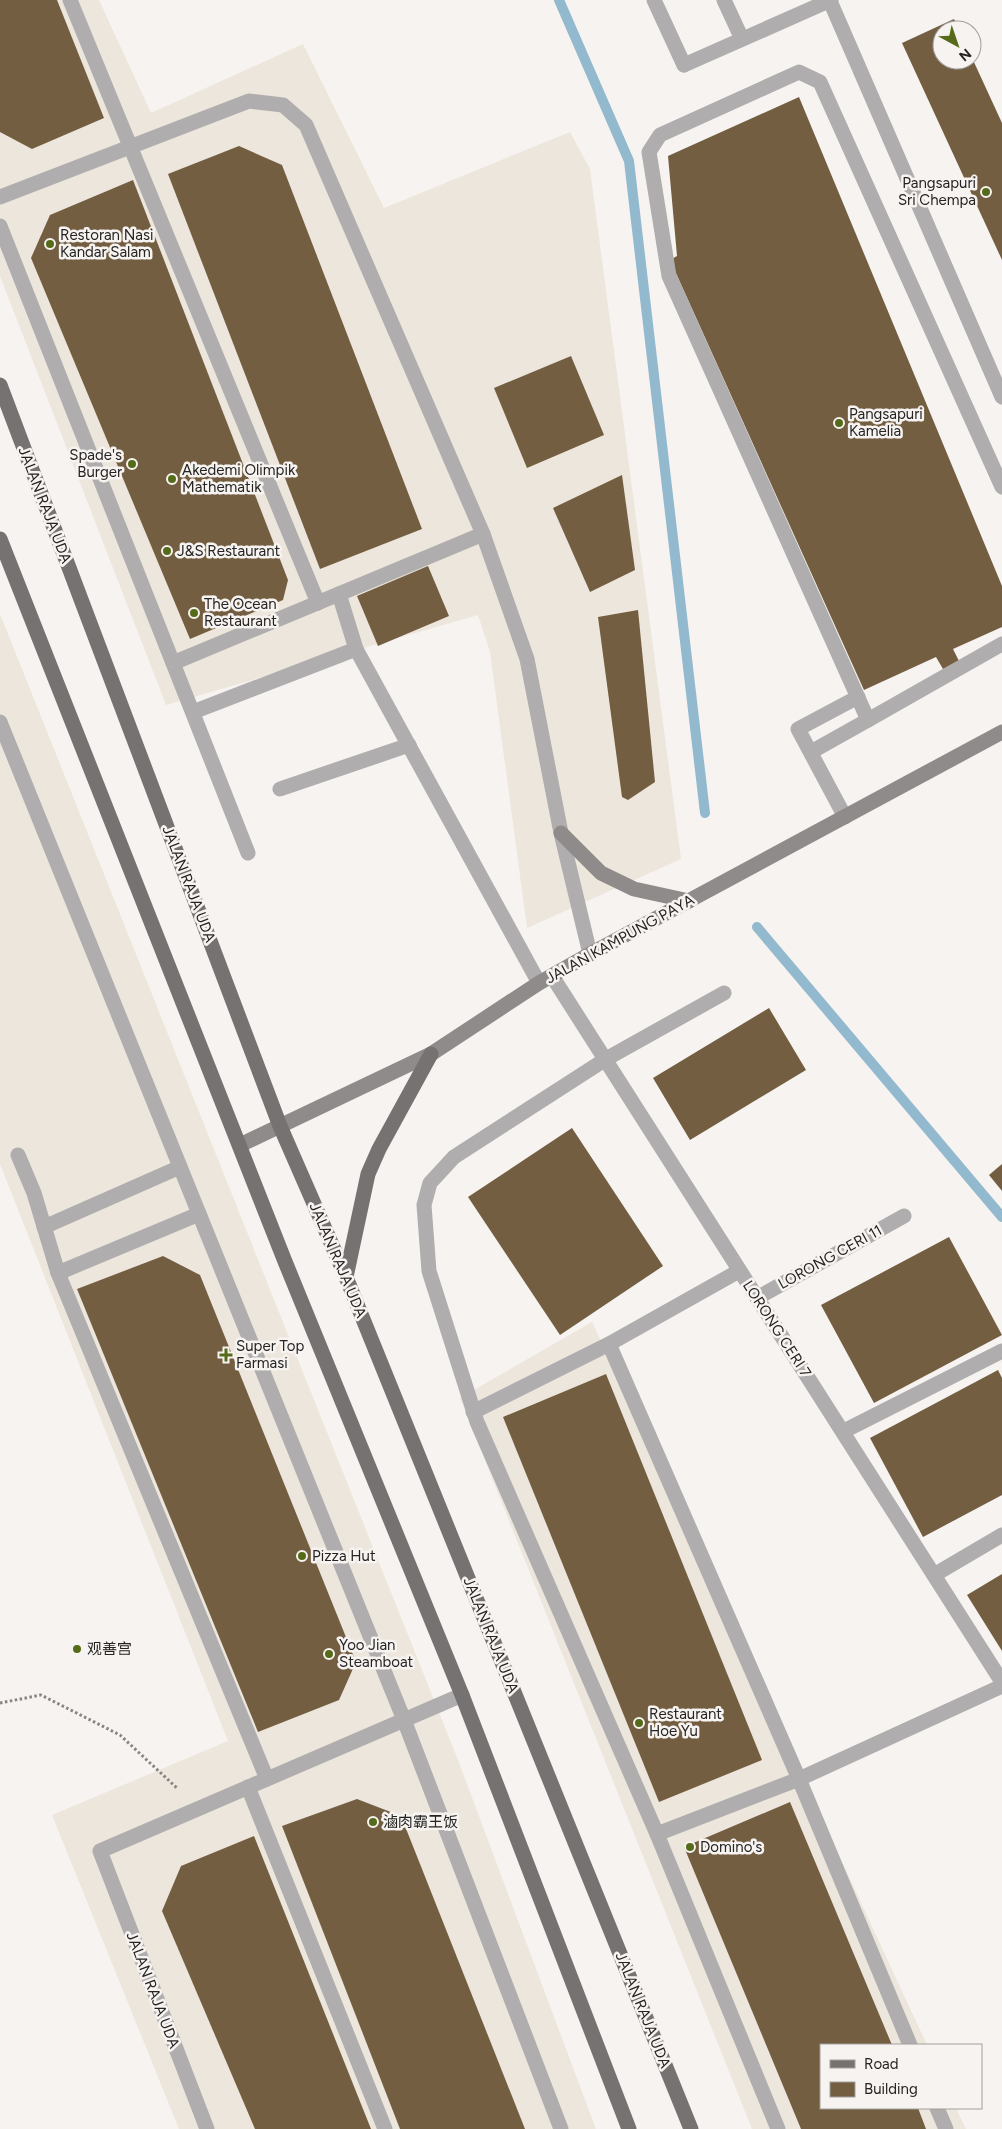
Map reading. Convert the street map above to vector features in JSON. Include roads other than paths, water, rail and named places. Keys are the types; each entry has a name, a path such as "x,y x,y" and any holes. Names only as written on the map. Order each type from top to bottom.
{"main road":[{"name":"JALAN RAJA UDA","path":"0,385 280,1126 346,1277 692,2129"},
{"path":"0,539 240,1145 462,1695 628,2129"},
{"path":"346,1277 368,1174 378,1149 431,1054"}],"street":[{"path":"70,0 318,602"},
{"path":"654,0 684,65 831,0 1002,396"},
{"path":"724,0 742,39"},
{"path":"868,720 669,276 649,152 660,135 799,72 820,82 1002,487"},
{"path":"0,197 249,101 283,105 306,125 484,534 527,660 561,833 590,954"},
{"path":"0,226 248,853"},
{"path":"173,663 484,534"},
{"name":"LORONG CERI 7","path":"339,594 356,650 546,980 606,1059 1002,1682"},
{"path":"811,752 1002,644"},
{"path":"193,712 356,650"},
{"path":"845,817 798,728 858,697"},
{"path":"0,722 3,738 180,1167 404,1720 561,2129"},
{"name":"JALAN KAMPUNG PAYA","path":"240,1145 431,1054 590,954 1002,732"},
{"path":"280,789 409,745"},
{"path":"561,833 601,873 634,888 689,901"},
{"path":"724,993 606,1059 454,1156 430,1183 424,1205 429,1271 473,1412 658,1834 778,2129"},
{"path":"18,1155 44,1227 58,1273 267,1779"},
{"path":"44,1227 180,1167"},
{"path":"58,1273 199,1214"},
{"name":"LORONG CERI 11","path":"757,1298 904,1216"},
{"path":"473,1412 609,1344 739,1271"},
{"path":"609,1344 799,1779 910,2044"},
{"path":"844,1431 1002,1351"},
{"path":"934,1575 1002,1535"},
{"path":"658,1834 799,1779 1002,1686"},
{"path":"385,2129 248,1787 462,1695"},
{"name":"JALAN RAJA UDA","path":"206,2129 100,1851 248,1787"},
{"path":"937,2109 946,2129"}],"waterway":[{"path":"559,0 629,161 705,813"},
{"path":"757,927 1002,1217"}],"place":[{"name":"Pangsapuri Sri Chempa","path":"986,192"},
{"name":"Restoran Nasi Kandar Salam","path":"50,244"},
{"name":"Pangsapuri Kamelia","path":"839,423"},
{"name":"Spade's Burger","path":"132,464"},
{"name":"Akedemi Olimpik Mathematik","path":"172,479"},
{"name":"J&S Restaurant","path":"167,551"},
{"name":"The Ocean Restaurant","path":"194,613"},
{"name":"Super Top Farmasi","path":"226,1355"},
{"name":"Pizza Hut","path":"302,1556"},
{"name":"观善宫","path":"77,1649"},
{"name":"Yoo Jian Steamboat","path":"329,1654"},
{"name":"Restaurant Hoe Yu","path":"639,1723"},
{"name":"滷肉霸王饭","path":"373,1822"},
{"name":"Domino's","path":"690,1847"}]}
